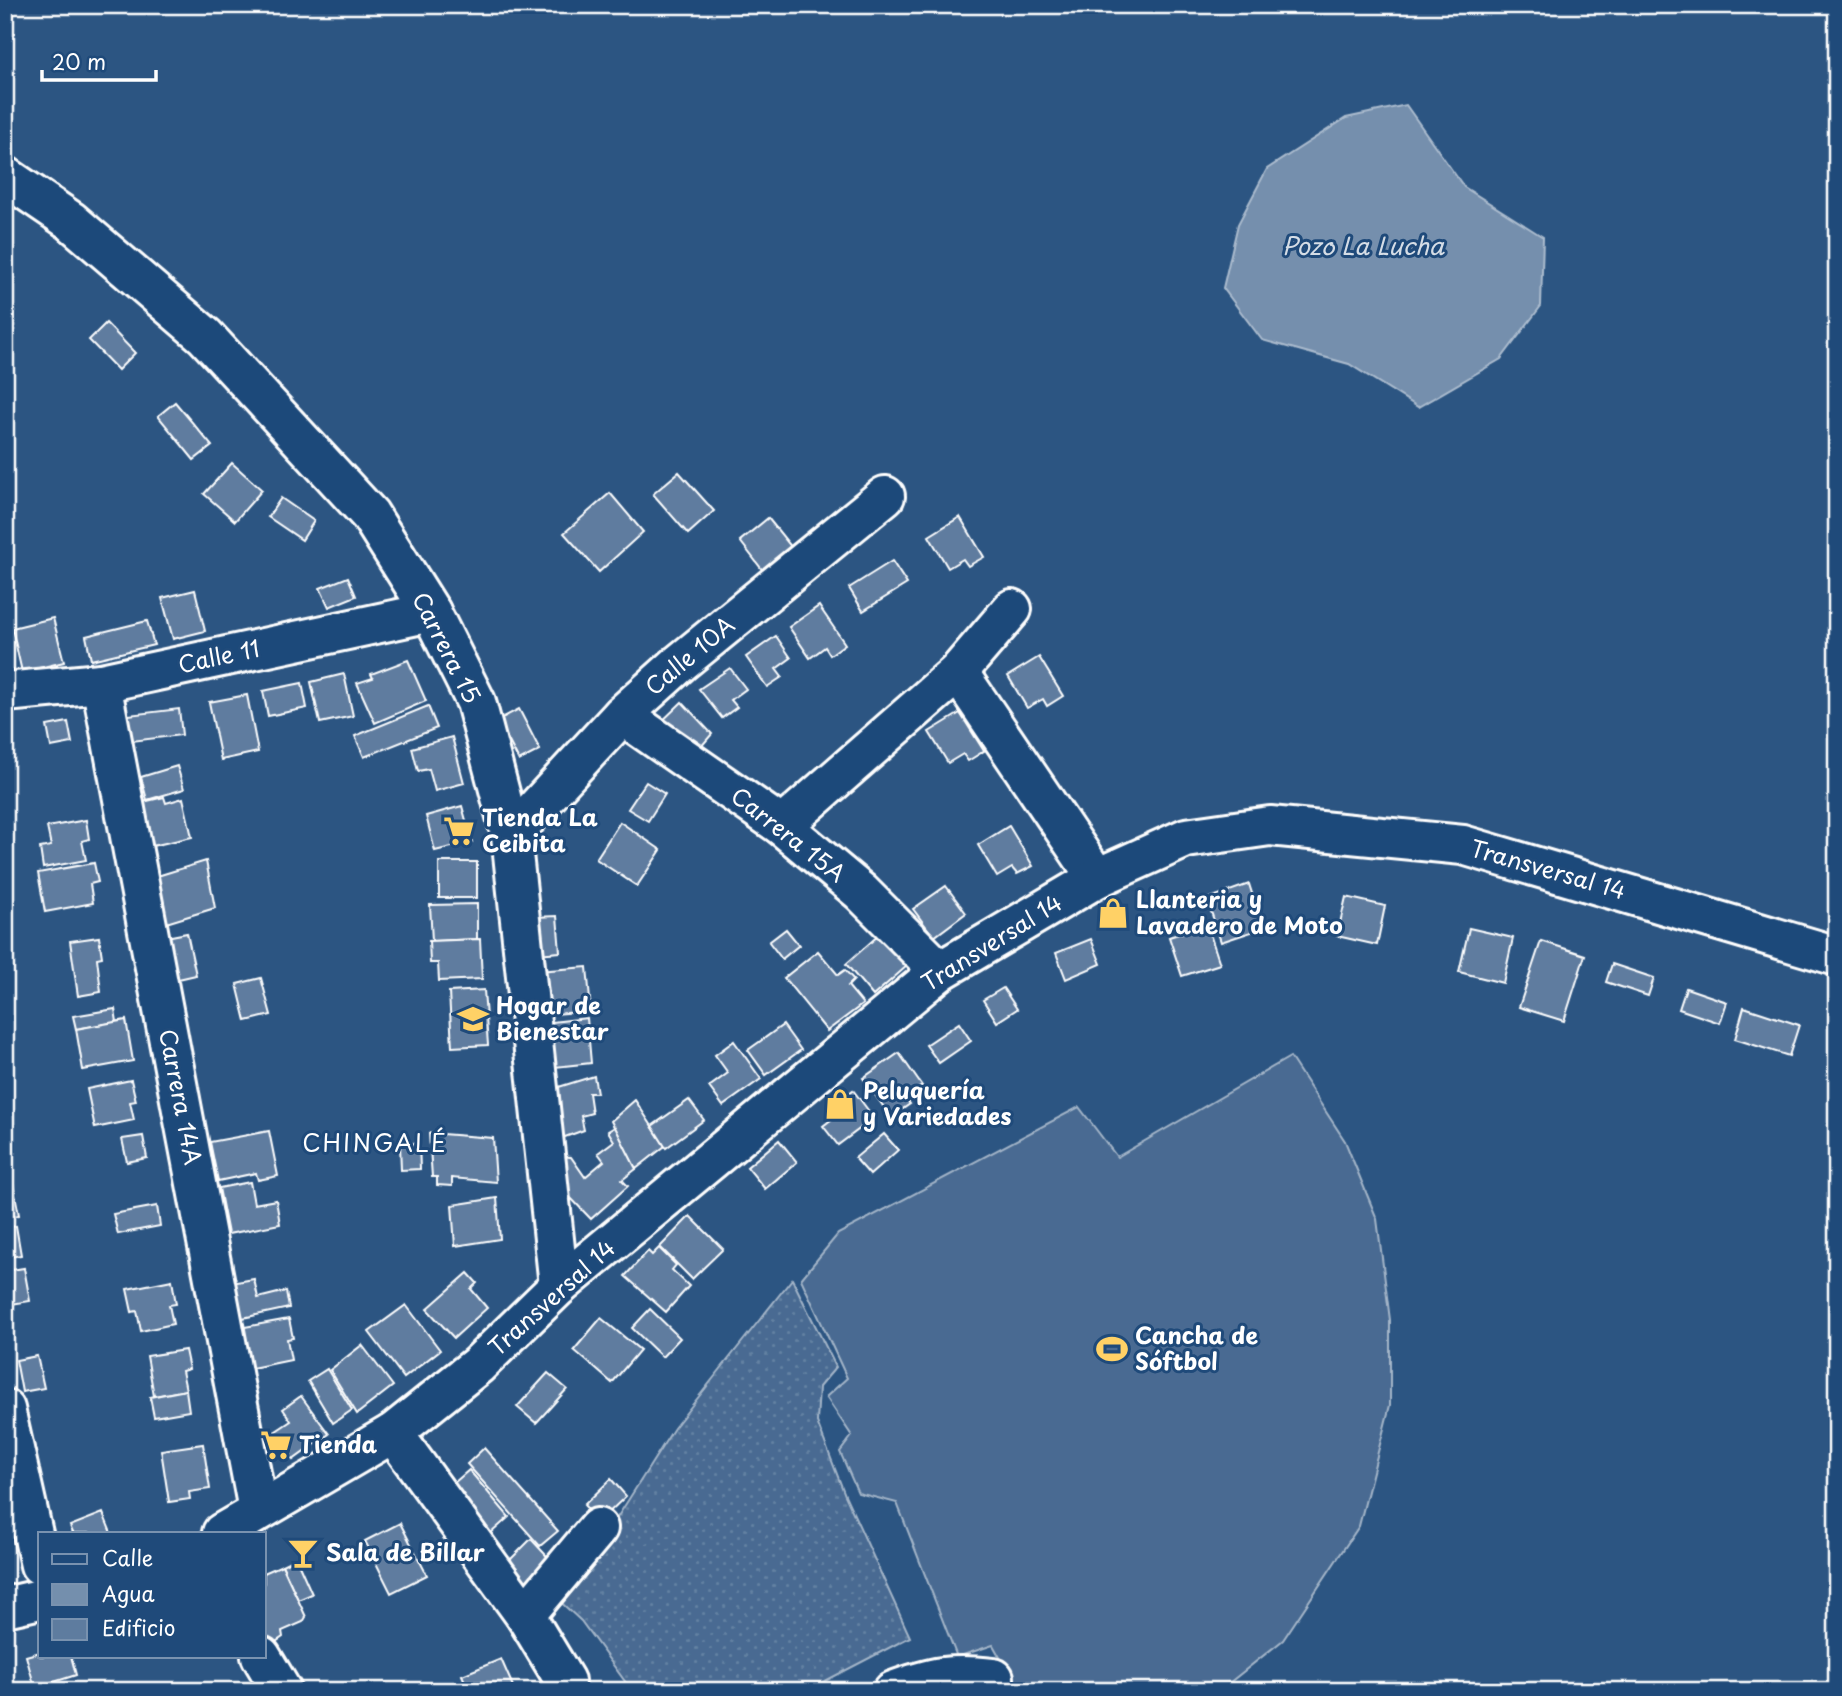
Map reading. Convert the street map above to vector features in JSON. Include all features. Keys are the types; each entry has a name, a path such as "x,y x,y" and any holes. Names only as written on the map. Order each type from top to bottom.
{"street":[{"name":"Carrera 15","path":"5,176 71,221 205,337 370,515 431,612 476,702 511,835 559,1286"},
{"name":"Calle 10A","path":"511,835 622,715 680,663 885,496"},
{"path":"782,826 958,672 1012,609"},
{"name":"Calle 11","path":"5,692 101,683 431,612"},
{"path":"958,672 1097,878"},
{"name":"Carrera 14A","path":"101,683 258,1510"},
{"name":"Carrera 15A","path":"622,715 782,826 861,892 940,971"},
{"name":"Transversal 14","path":"224,1532 393,1433 478,1365 559,1286 940,971 1097,878 1186,838 1270,826 1463,845 1837,956"},
{"path":"5,1409 38,1556"},
{"path":"393,1433 526,1615 568,1687"},
{"path":"526,1615 598,1528"},
{"path":"5,1607 38,1599"},
{"path":"262,1658 282,1691"},
{"path":"909,1685 959,1674 994,1678"}],"shaded area":[{"name":"Cancha de Sóftbol","path":"1290,1057 1345,1141 1377,1219 1390,1320 1390,1405 1359,1526 1283,1640 1219,1691 1019,1691 993,1645 957,1657 897,1503 858,1493 840,1452 852,1436 826,1397 847,1378 801,1279 838,1234 1079,1107 1117,1157"},
{"path":"792,1279 836,1367 819,1387 817,1422 845,1495 910,1637 806,1691 632,1691 581,1621 555,1597 615,1521 674,1428"}],"water":[{"name":"Pozo La Lucha","path":"1406,105 1464,187 1543,237 1541,306 1501,359 1418,407 1349,364 1262,340 1223,288 1238,224 1267,169 1346,118"}],"building":[{"path":"106,323 135,353 118,370 89,340"},
{"path":"175,402 212,446 194,460 158,416"},
{"path":"232,463 262,490 235,521 204,494"},
{"path":"679,472 714,511 688,534 653,494"},
{"path":"610,493 643,532 599,572 564,533"},
{"path":"281,498 314,521 302,540 268,517"},
{"path":"960,517 984,557 968,566 963,559 948,568 929,536"},
{"path":"768,518 793,549 764,572 740,541"},
{"path":"892,561 907,584 863,611 849,588"},
{"path":"348,577 356,596 329,607 320,588"},
{"path":"195,590 205,631 173,639 162,598"},
{"path":"819,606 845,644 830,655 825,647 810,658 789,627"},
{"path":"53,618 64,662 22,672 12,628"},
{"path":"147,621 154,645 91,660 86,636"},
{"path":"776,636 791,658 776,669 782,677 767,687 746,657"},
{"path":"1039,657 1063,696 1047,706 1043,699 1027,708 1008,676"},
{"path":"408,660 426,701 375,723 357,683 373,678 371,674"},
{"path":"730,668 746,689 731,700 737,707 722,718 699,689"},
{"path":"344,674 353,716 320,723 311,682"},
{"path":"302,683 307,708 268,716 263,691"},
{"path":"247,695 258,752 221,760 209,702"},
{"path":"682,702 712,734 700,748 694,741 680,753 656,727"},
{"path":"428,706 437,728 364,757 355,736"},
{"path":"179,709 182,735 132,741 128,715"},
{"path":"519,709 540,750 519,761 498,720"},
{"path":"960,713 984,751 968,761 963,754 948,763 929,732"},
{"path":"68,722 72,743 51,747 47,726"},
{"path":"452,737 464,783 435,791 429,769 418,771 412,748"},
{"path":"177,766 184,789 147,800 141,777"},
{"path":"646,782 665,794 648,821 628,809"},
{"path":"164,797 166,803 183,798 192,837 152,846 143,802"},
{"path":"462,806 472,842 435,851 426,816"},
{"path":"86,820 89,839 82,841 86,860 43,868 40,848 51,846 47,827"},
{"path":"620,822 661,850 637,886 596,859"},
{"path":"1009,826 1033,866 1017,874 1012,868 997,877 978,845"},
{"path":"206,861 215,908 163,924 154,877"},
{"path":"439,862 477,862 477,898 439,898"},
{"path":"94,863 98,882 90,884 93,903 45,912 38,873"},
{"path":"1249,884 1263,928 1221,942 1207,899"},
{"path":"946,886 966,913 934,937 913,909"},
{"path":"1346,897 1385,906 1377,945 1337,936"},
{"path":"477,904 477,939 432,941 430,905"},
{"path":"557,916 560,952 537,954 534,917"},
{"path":"1207,925 1220,964 1182,976 1169,937"},
{"path":"1469,928 1513,938 1503,983 1459,972"},
{"path":"786,929 799,945 782,959 769,942"},
{"path":"187,933 196,975 174,980 166,937"},
{"path":"880,934 907,966 873,996 846,964"},
{"path":"99,937 102,957 97,958 101,992 78,996 70,941"},
{"path":"480,939 482,979 439,981 438,963 430,963 429,941"},
{"path":"1091,939 1101,964 1066,979 1056,953"},
{"path":"1541,941 1585,955 1564,1021 1519,1007"},
{"path":"818,951 838,975 845,970 854,980 848,986 863,1004 827,1031 784,978"},
{"path":"1612,964 1654,978 1648,996 1606,982"},
{"path":"587,967 591,1011 542,1015 538,971"},
{"path":"261,978 271,1015 246,1021 237,984"},
{"path":"1003,988 1017,1009 997,1022 983,1000"},
{"path":"1686,988 1727,1002 1720,1023 1679,1009"},
{"path":"484,990 488,1045 452,1047 449,992"},
{"path":"1744,1007 1799,1025 1789,1056 1735,1039"},
{"path":"115,1009 117,1022 76,1029 73,1016"},
{"path":"587,1018 591,1063 546,1068 543,1023"},
{"path":"126,1020 133,1061 83,1070 76,1029"},
{"path":"959,1023 971,1041 939,1063 926,1045"},
{"path":"783,1025 801,1050 766,1075 748,1050"},
{"path":"734,1041 761,1079 723,1106 709,1087 728,1073 715,1055"},
{"path":"899,1053 922,1086 905,1098 910,1104 891,1117 863,1078"},
{"path":"594,1076 597,1093 589,1093 592,1113 581,1116 584,1130 557,1140 549,1090"},
{"path":"131,1080 136,1101 130,1102 134,1120 95,1128 87,1089"},
{"path":"853,1090 874,1118 838,1145 823,1126 841,1112 835,1104"},
{"path":"635,1100 665,1146 636,1169 611,1121"},
{"path":"689,1100 704,1120 666,1148 652,1126"},
{"path":"615,1127 636,1169 622,1180 628,1186 591,1219 566,1193 559,1156 571,1157 585,1177 604,1161 598,1153 614,1141 608,1131"},
{"path":"269,1131 278,1176 258,1180 256,1173 218,1181 210,1142"},
{"path":"429,1133 493,1138 496,1182 452,1178 452,1186 437,1185 437,1177 432,1177"},
{"path":"884,1134 898,1150 870,1175 855,1158"},
{"path":"143,1136 147,1158 127,1162 122,1139"},
{"path":"779,1140 797,1162 765,1189 747,1167"},
{"path":"419,1143 420,1169 401,1170 400,1144"},
{"path":"12,1179 19,1215 5,1218 5,1180"},
{"path":"250,1182 254,1204 276,1200 280,1224 228,1234 219,1188"},
{"path":"497,1198 500,1239 455,1246 452,1205"},
{"path":"157,1206 160,1226 118,1234 113,1214"},
{"path":"690,1216 723,1249 692,1279 660,1247"},
{"path":"16,1226 21,1255 5,1258 5,1228"},
{"path":"659,1248 676,1265 672,1270 689,1286 666,1312 625,1276 648,1251 652,1255"},
{"path":"24,1268 30,1301 5,1305 5,1271"},
{"path":"468,1273 477,1283 471,1289 487,1308 454,1338 427,1309"},
{"path":"254,1279 258,1298 286,1291 289,1308 238,1319 231,1283"},
{"path":"172,1280 176,1304 169,1305 173,1324 141,1331 137,1311 132,1312 127,1289"},
{"path":"406,1305 440,1350 404,1378 369,1332"},
{"path":"650,1309 680,1338 662,1357 632,1328"},
{"path":"601,1318 640,1350 612,1383 574,1350"},
{"path":"289,1319 293,1338 287,1339 291,1360 247,1369 239,1328"},
{"path":"362,1345 393,1386 357,1414 330,1370"},
{"path":"185,1350 189,1369 182,1371 186,1390 154,1396 147,1356"},
{"path":"37,1356 44,1388 22,1392 16,1360"},
{"path":"327,1369 352,1410 333,1423 308,1381"},
{"path":"548,1373 567,1389 536,1423 517,1407"},
{"path":"186,1390 189,1411 154,1417 150,1397"},
{"path":"301,1396 329,1434 293,1460 273,1433 291,1421 283,1409"},
{"path":"203,1444 210,1489 189,1492 190,1499 169,1502 161,1450"},
{"path":"484,1448 558,1531 540,1546 467,1464"},
{"path":"469,1470 509,1517 481,1542 440,1495"},
{"path":"611,1479 626,1496 599,1522 584,1505"},
{"path":"103,1513 111,1532 73,1532 70,1526"},
{"path":"400,1523 427,1575 391,1593 365,1541"},
{"path":"531,1539 556,1566 524,1596 500,1570"},
{"path":"296,1558 312,1594 298,1600 282,1565"},
{"path":"282,1565 306,1617 303,1622 282,1631 283,1637 271,1645 266,1635 266,1572"},
{"path":"38,1653 38,1658 72,1658 76,1675 35,1688 26,1656"},
{"path":"501,1659 515,1691 469,1691 462,1675"}],"place":[{"name":"Tienda La Ceibita","path":"459,831"},
{"name":"Llanteria y Lavadero de Moto","path":"1113,913"},
{"name":"Hogar de Bienestar","path":"473,1019"},
{"name":"Peluquería y Variedades","path":"840,1104"},
{"name":"Cancha de Sóftbol","path":"1112,1349"},
{"name":"Tienda","path":"276,1445"},
{"name":"Sala de Billar","path":"303,1553"}],"district":[{"name":"CHINGALÉ","path":"375,1144"}]}
